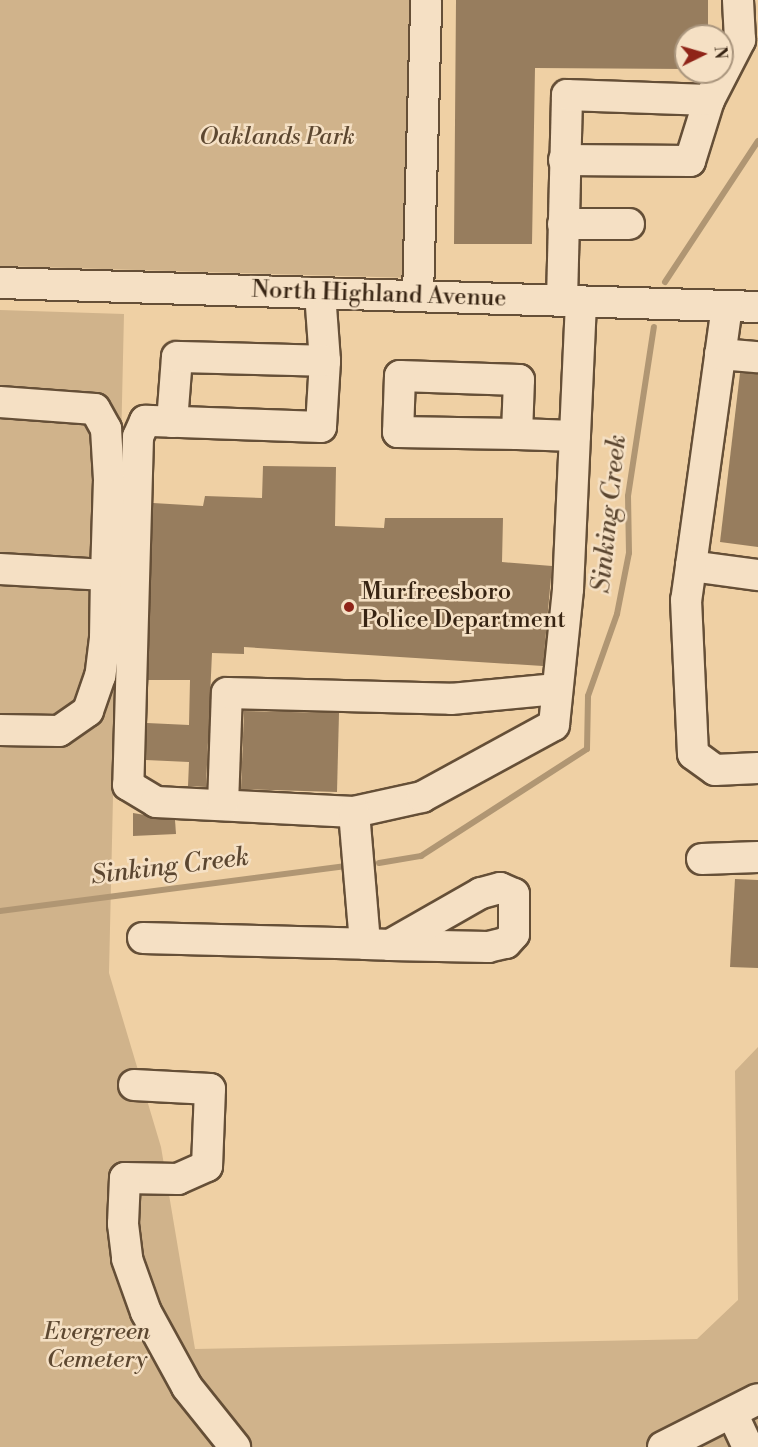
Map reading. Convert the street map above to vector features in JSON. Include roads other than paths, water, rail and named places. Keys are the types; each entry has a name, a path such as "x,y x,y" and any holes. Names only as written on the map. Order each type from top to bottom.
{"street":[{"path":"418,296 426,0"},
{"path":"564,160 690,161 709,100 740,40 738,0"},
{"path":"320,293 325,361 321,427 145,422 138,437 128,785 156,802 354,812 422,797 554,725 568,590 575,436 571,301 563,224 567,95 709,100"},
{"path":"563,224 629,224"},
{"name":"North Highland Avenue","path":"0,284 758,307"},
{"path":"727,306 686,600 693,754 715,770 758,768"},
{"path":"720,354 758,357"},
{"path":"172,423 177,357 325,361"},
{"path":"0,402 95,409 106,429 108,459 103,657 88,711 59,731 0,730"},
{"path":"517,434 575,436"},
{"path":"691,566 758,575"},
{"path":"0,569 106,575"},
{"path":"223,805 227,693 451,699 557,689"},
{"path":"143,938 378,944 354,812"},
{"path":"702,859 758,857"},
{"path":"134,1085 210,1089 207,1166 178,1179 125,1178 123,1224 127,1260 146,1312 187,1387 236,1447"},
{"path":"663,1447 746,1407 748,1447"}],"waterway":[{"name":"Sinking Creek","path":"665,282 758,141"},
{"name":"Sinking Creek","path":"379,863 421,856 587,749 588,696 617,614 629,553 628,496 654,327"},
{"name":"Sinking Creek","path":"0,911 346,866"}],"place":[{"name":"Murfreesboro Police Department","path":"349,607"}],"park label":[{"name":"Oaklands Park","path":"277,138"},
{"name":"Evergreen Cemetery","path":"97,1347"}]}
